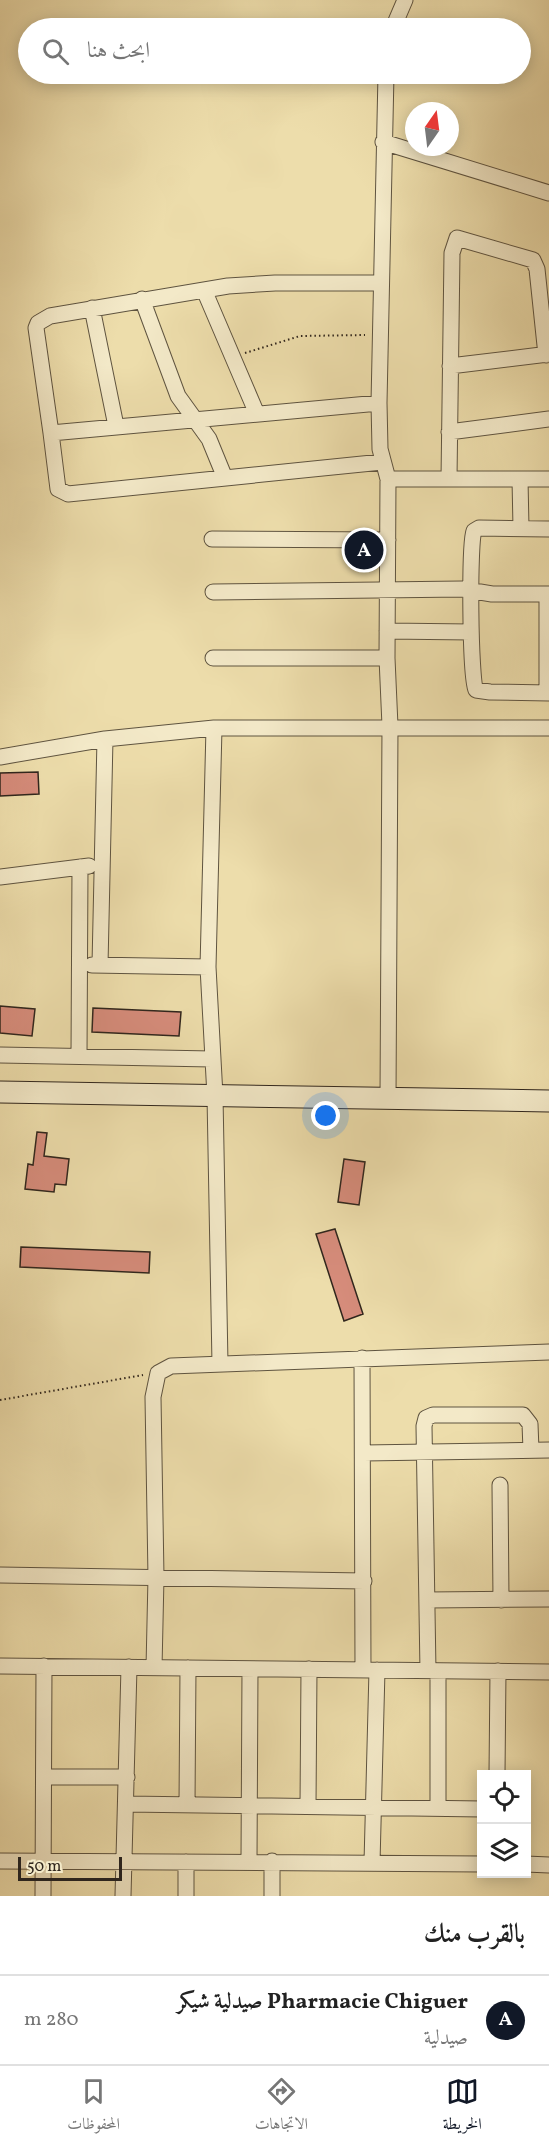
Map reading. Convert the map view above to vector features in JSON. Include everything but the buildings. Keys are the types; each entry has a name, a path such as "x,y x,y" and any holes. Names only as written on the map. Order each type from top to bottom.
{"main road":[{"path":"0,1092 549,1101"}],"street":[{"path":"397,18 405,0"},
{"path":"386,84 379,403 382,462 388,479 387,658 390,726 388,1099"},
{"path":"383,142 549,193"},
{"path":"449,479 449,432 450,366 452,247 454,241 461,238 533,260 537,269 548,354 450,366"},
{"path":"380,283 275,283 204,290 50,316 38,322 36,328 58,489 68,494 382,462"},
{"path":"204,290 257,414"},
{"path":"142,299 178,396 209,439 225,478"},
{"path":"92,308 116,426"},
{"path":"51,433 379,403"},
{"path":"449,432 549,419"},
{"path":"388,479 549,479"},
{"path":"520,479 521,528"},
{"path":"213,592 388,589 472,590 492,594 548,594 548,693 490,693 476,690 472,679 471,632 472,590 474,531 479,528 549,529"},
{"path":"212,539 388,540"},
{"path":"387,631 471,632"},
{"path":"213,658 387,658"},
{"path":"0,758 105,739 214,728 390,726 549,728"},
{"path":"214,728 208,967 215,1096 220,1364"},
{"path":"100,965 105,739"},
{"path":"0,877 102,864"},
{"path":"79,1056 80,867"},
{"path":"80,965 208,967"},
{"path":"0,1055 212,1059"},
{"path":"154,1668 156,1577 153,1397 158,1373 171,1366 549,1352"},
{"path":"362,1358 364,1581 370,1670 372,1863"},
{"path":"438,1808 433,1671 427,1600 424,1452 426,1418 433,1415 523,1415 530,1424 531,1450"},
{"path":"364,1454 549,1450"},
{"path":"500,1485 501,1600"},
{"path":"0,1575 364,1581"},
{"path":"427,1600 549,1599"},
{"path":"0,1666 549,1672"},
{"path":"43,1896 44,1666"},
{"path":"123,1896 129,1667"},
{"path":"187,1805 188,1668"},
{"path":"249,1862 250,1669"},
{"path":"308,1806 309,1669"},
{"path":"497,1770 498,1671"},
{"path":"44,1777 127,1777"},
{"path":"126,1804 477,1809"},
{"path":"0,1861 477,1864"},
{"path":"272,1861 272,1896"},
{"path":"186,1862 186,1896"},
{"path":"531,1864 549,1864"}],"path":[{"path":"233,357 268,344 300,336 380,335"},
{"path":"0,1400 158,1373"}],"place":[{"name":"Pharmacie Chiguer صيدلية شيكر","path":"364,550"}]}
